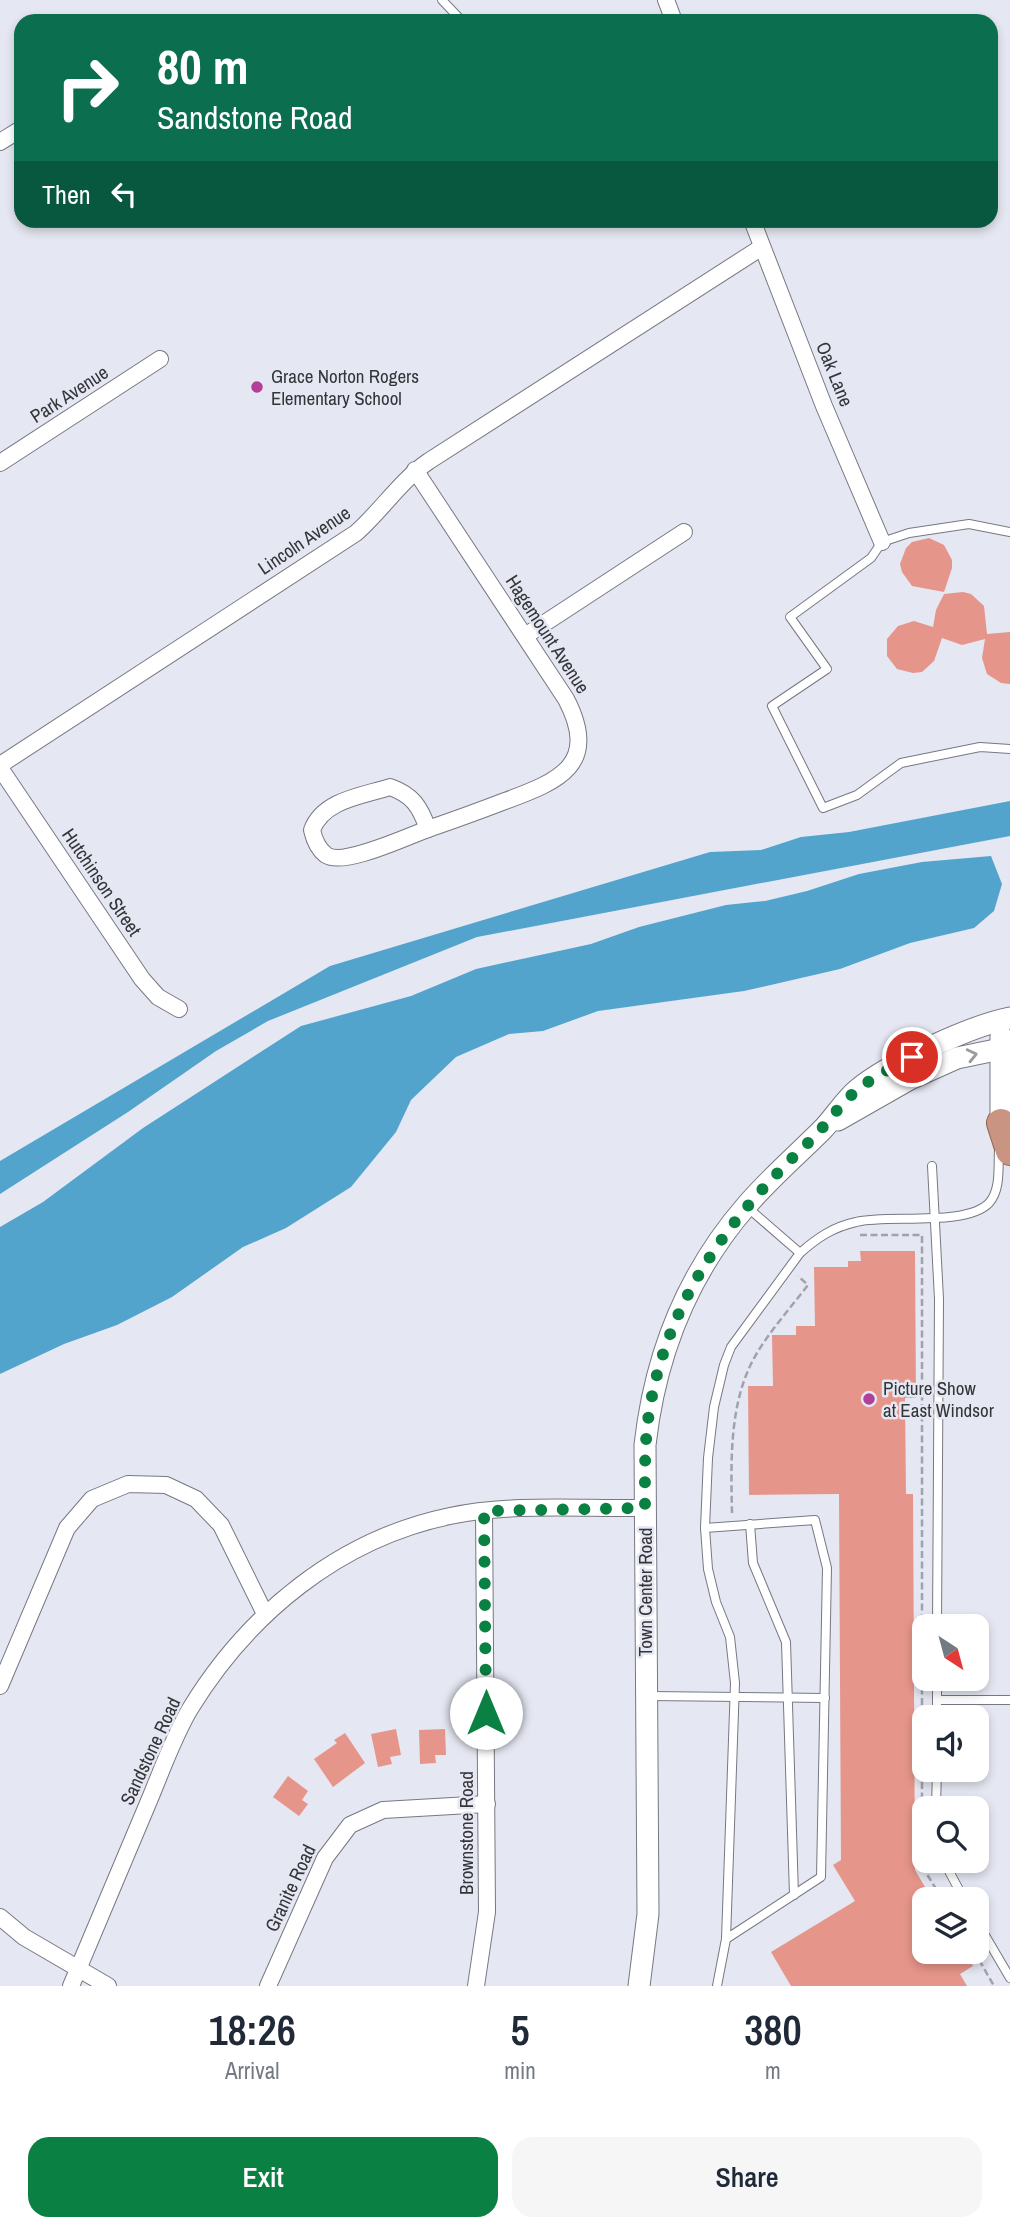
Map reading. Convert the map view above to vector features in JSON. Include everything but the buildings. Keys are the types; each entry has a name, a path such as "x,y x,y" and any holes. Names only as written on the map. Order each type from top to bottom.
{"highway":[{"path":"1001,1123 1010,1151"}],"street":[{"name":"Oak Lane","path":"755,228 824,406 882,542"},
{"name":"Lincoln Avenue","path":"0,766 356,533 379,512 415,470 762,247"},
{"name":"Park Avenue","path":"0,463 160,359"},
{"name":"Hagemount Avenue","path":"415,470 575,714 580,741 567,771 548,785 428,829 343,858 325,855 312,830 322,812 336,804 390,788 408,794 417,804 428,829"},
{"path":"525,636 684,532"},
{"name":"Hutchinson Street","path":"0,766 142,979 158,997 179,1009"},
{"path":"1001,1123 1006,1019"},
{"name":"Town Center Road","path":"639,1986 648,1914 645,1446 649,1409 667,1342 695,1278 746,1206 824,1128 857,1090 912,1057 956,1036 1006,1019"},
{"name":"Town Center Road","path":"824,1128 910,1079 957,1058 1006,1047"},
{"path":"0,1686 67,1528 92,1499 128,1484 149,1483 174,1488 196,1499 211,1512 221,1525 265,1614"},
{"name":"Sandstone Road","path":"71,1986 188,1712 220,1664 265,1614 312,1577 365,1545 418,1524 484,1511 645,1508"},
{"name":"Brownstone Road","path":"476,1986 487,1912 484,1511"},
{"name":"Granite Road","path":"268,1986 325,1858 350,1825 383,1810 487,1804"},
{"path":"0,1917 24,1937 108,1986"}],"lane":[{"path":"442,0 455,14"},
{"path":"1010,533 969,524 909,533 882,542 871,558 790,617 827,669 772,706 823,808 857,795 901,762 980,747 1010,749"},
{"path":"717,1986 726,1939 735,1660 708,1569 705,1528 712,1420 723,1365 743,1327 800,1253 827,1232 858,1221 971,1213 989,1203 997,1186 1001,1123"},
{"path":"932,1166 939,1299 937,1614"},
{"path":"746,1206 800,1253"},
{"path":"705,1528 815,1520 827,1568 821,1877 726,1939"},
{"path":"750,1524 753,1563 786,1642 794,1895"},
{"path":"937,1691 937,1705"},
{"path":"646,1696 825,1698"},
{"path":"937,1700 1010,1700"},
{"path":"989,1942 1010,1978"}],"path":[{"path":"856,1235 922,1235 922,1866 935,1887"},
{"path":"732,1525 733,1446 737,1412 746,1375 758,1351 808,1285 798,1276 805,1267"},
{"path":"981,1964 994,1986"}],"water":[{"path":"1010,801 1010,836 477,937 268,1021 216,1051 128,1112 0,1194 0,1161 330,966 710,852 761,850 801,837 849,832"},
{"path":"991,856 1002,884 994,911 974,928 910,943 840,969 744,991 598,1011 543,1031 509,1034 456,1057 411,1100 396,1132 351,1187 286,1228 243,1247 172,1297 117,1325 64,1344 0,1374 0,1227 43,1202 143,1128 301,1026 411,996 476,969 591,944 639,927 726,905 765,901 859,874 922,862"}],"place":[{"name":"Grace Norton Rogers Elementary School","path":"257,387"},
{"name":"Picture Show at East Windsor","path":"869,1399"}],"route":[{"path":"486,1713 484,1511 645,1508 645,1446 649,1409 667,1342 695,1278 746,1206 824,1128 857,1090 912,1057"}]}
